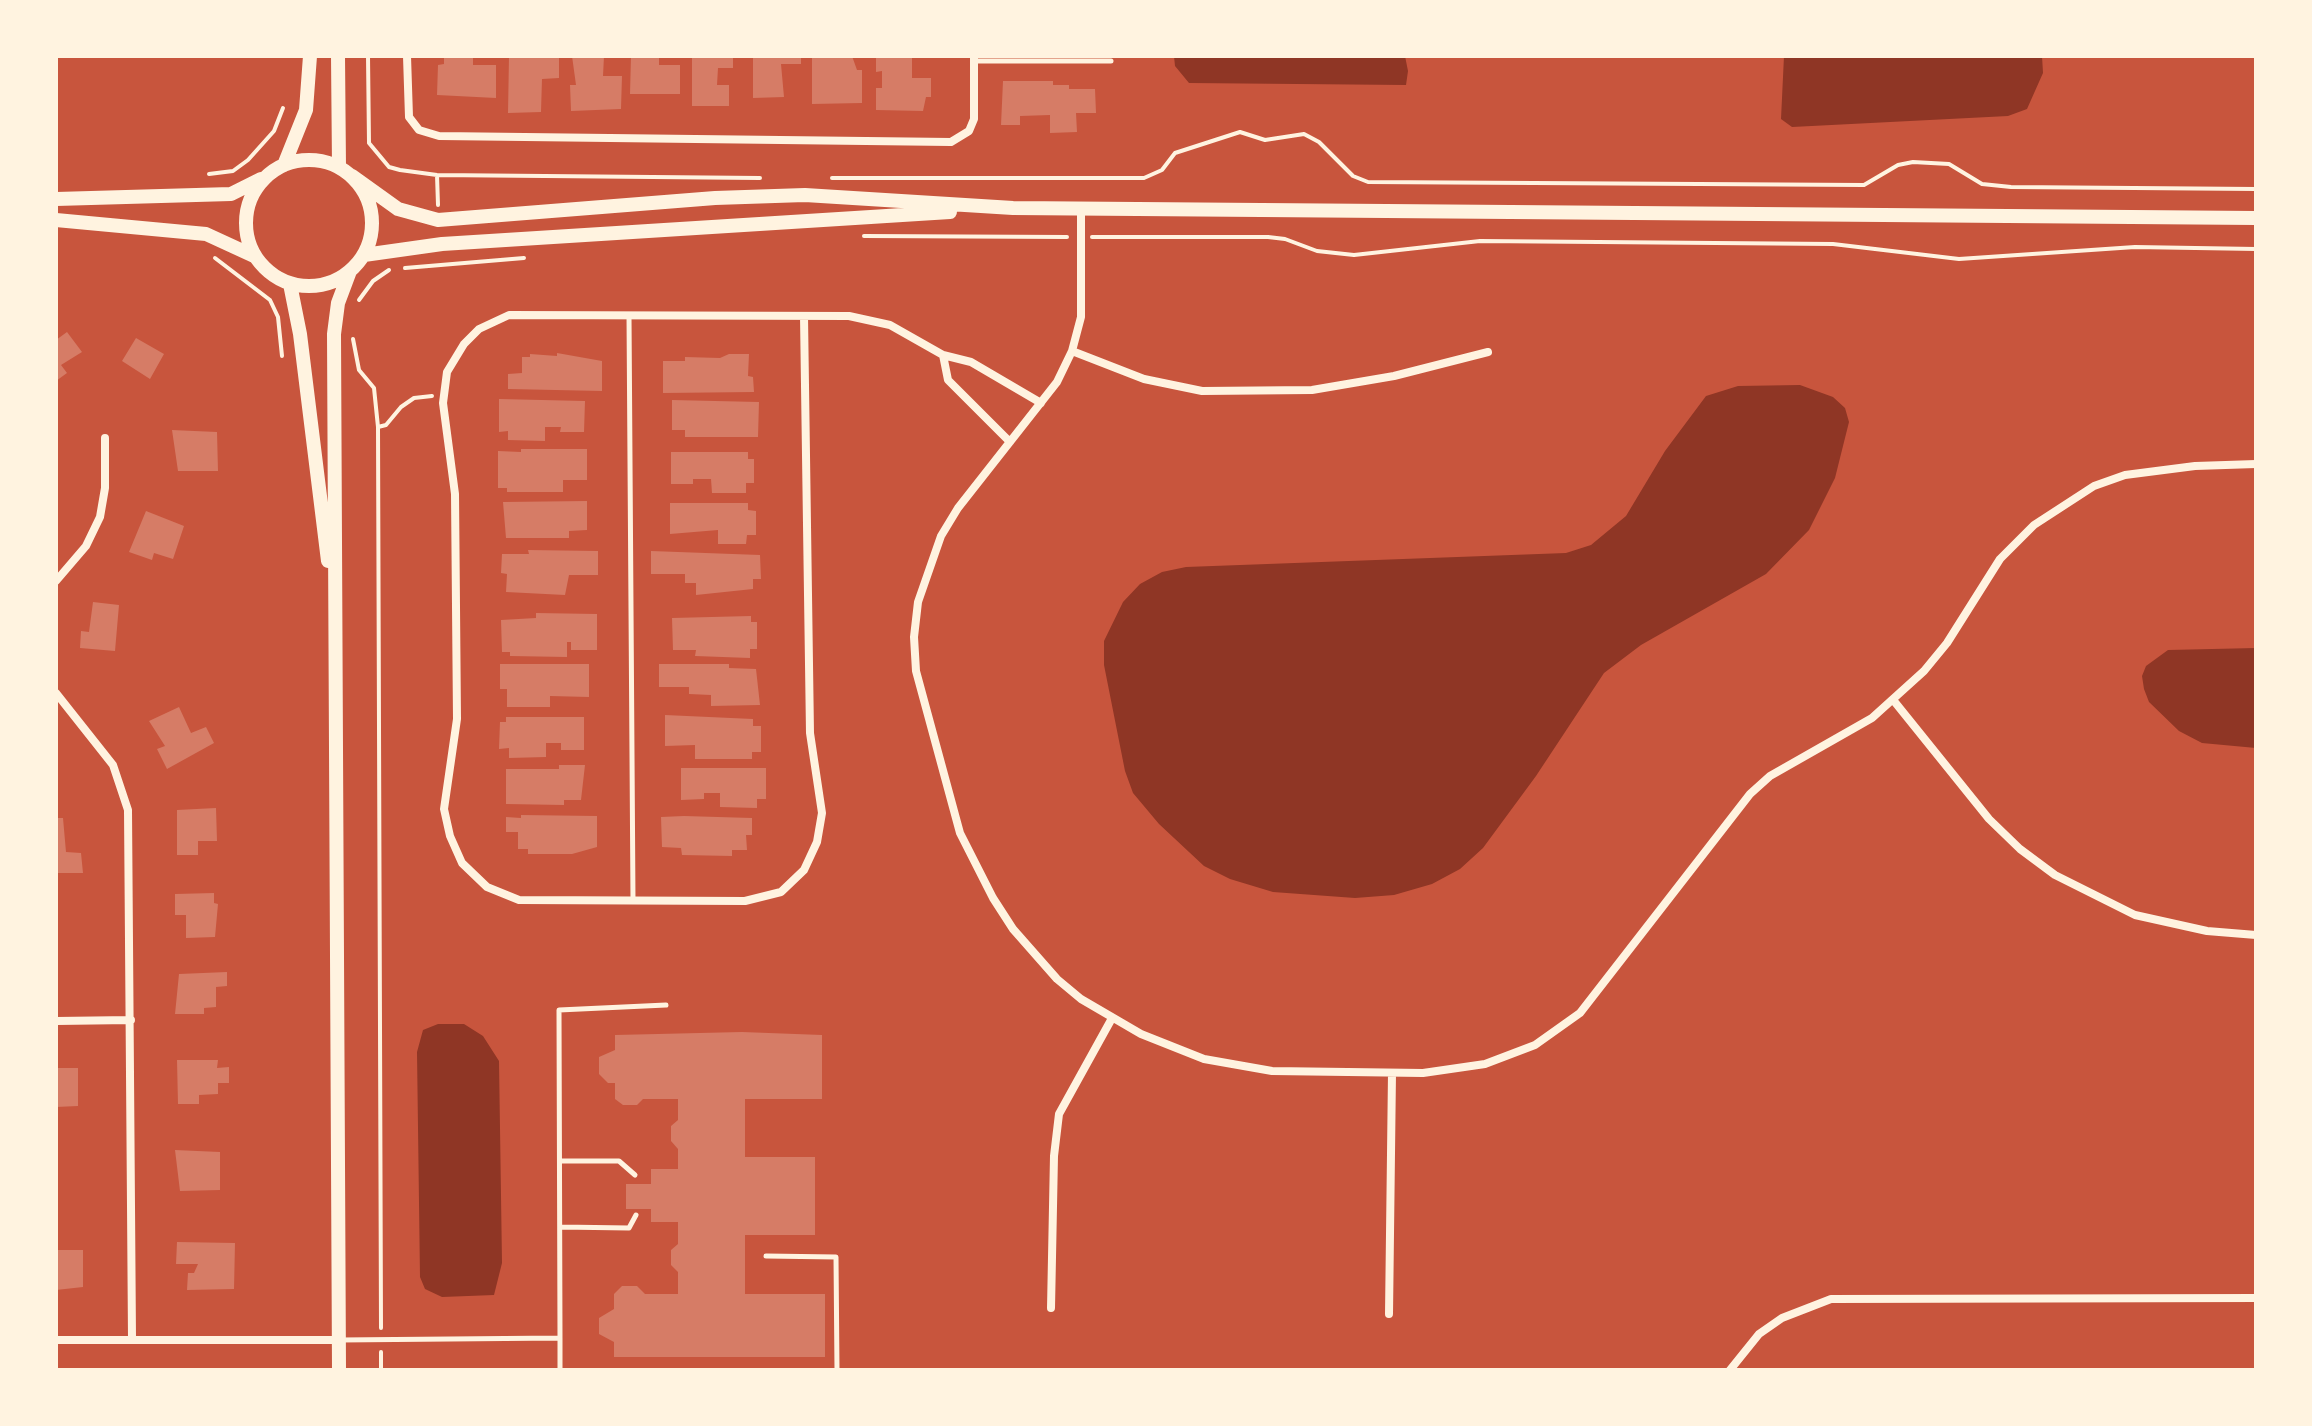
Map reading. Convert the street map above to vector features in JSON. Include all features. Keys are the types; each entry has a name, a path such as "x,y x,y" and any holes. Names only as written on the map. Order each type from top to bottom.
{"street":[{"path":"284,165 306,110 310,56"},
{"path":"338,56 339,167"},
{"path":"407,56 406,99 409,117 419,130 439,136 951,142 969,131 974,119 974,58"},
{"path":"56,199 231,194 284,165 302,161 339,167 398,209 438,220 715,198 805,195 1013,208 2256,218"},
{"path":"269,175 257,189 247,214 248,241 256,257 270,273 290,284 311,287 332,282 350,271 364,255 372,235 372,214 365,193 352,176"},
{"path":"364,255 442,244 1013,208"},
{"path":"1081,208 1081,317 1072,351 1057,382 958,508 928,565 914,637 916,671 960,833 993,898 1013,929 1057,979 1111,1020 1172,1048 1228,1064 1284,1072 1454,1071 1485,1064 1535,1045 1580,1013 1750,794 1770,776 1872,718 1894,701 1947,643 2012,544 2060,506 2094,486 2125,475 2195,466 2256,464"},
{"path":"56,220 206,234 256,257"},
{"path":"339,1370 334,334 338,303 350,271"},
{"path":"290,284 300,334 333,601"},
{"path":"804,316 810,733 822,813 817,842 804,870 781,892 745,901 519,900 487,887 462,863 450,836 444,809 457,719 455,509 444,395 447,372 464,344 479,329 509,315 849,316 890,325 943,355 971,362 1041,403"},
{"path":"1072,351 1144,379 1202,391 1312,390 1394,376 1488,352"},
{"path":"943,355 948,380 1010,442"},
{"path":"56,581 86,546 100,517 105,488 105,438"},
{"path":"56,693 113,765 128,810 132,1338"},
{"path":"1894,701 1989,819 2020,849 2055,875 2135,915 2207,931 2256,935"},
{"path":"56,1021 131,1020"},
{"path":"1051,1308 1054,1156 1059,1114 1111,1020"},
{"path":"1389,1314 1392,1073"},
{"path":"1730,1370 1759,1334 1782,1318 1831,1299 2256,1298"},
{"path":"56,1340 339,1340"}],"lane":[{"path":"974,58 1111,61"},
{"path":"629,315 633,901"},
{"path":"560,1370 559,1010 666,1005"},
{"path":"561,1161 619,1161 635,1175"},
{"path":"560,1227 629,1228 636,1215"},
{"path":"766,1256 836,1257 837,1370"},
{"path":"339,1340 560,1338"}],"path":[{"path":"368,56 369,143 389,167 415,174 437,175 769,178"},
{"path":"209,174 233,171 248,160 274,131 283,108"},
{"path":"831,178 1144,178 1162,170 1175,153 1240,132 1265,140 1304,134 1319,142 1353,176 1368,182 1864,185 1898,165 1913,162 1949,164 1982,184 2011,187 2256,189"},
{"path":"437,175 438,206"},
{"path":"849,236 1268,237 1317,251 1354,255 1480,241 1833,244 1959,259 2135,247 2256,249"},
{"path":"206,251 270,300 278,317 282,356"},
{"path":"361,297 373,281 389,269 537,257"},
{"path":"352,332 359,370 374,388 378,427 381,1370"},
{"path":"378,427 386,425 401,407 414,398 444,395"}],"shaded area":[{"path":"1174,56 1405,56 1408,71 1406,85 1189,83 1175,66"},
{"path":"1784,56 2042,56 2043,73 2027,109 2008,116 1792,127 1781,119"},
{"path":"1800,385 1833,397 1845,408 1849,422 1835,478 1809,530 1766,574 1641,645 1604,673 1536,776 1483,848 1460,869 1432,884 1394,895 1355,898 1273,892 1230,879 1204,866 1159,824 1133,793 1125,771 1104,665 1104,641 1123,602 1140,584 1162,572 1186,567 1566,553 1591,545 1626,516 1665,451 1706,396 1738,386"},
{"path":"2256,648 2256,748 2202,743 2179,731 2149,702 2142,676 2146,666 2168,650"},
{"path":"438,1024 464,1024 483,1036 499,1061 502,1263 494,1295 442,1297 425,1289 420,1277 417,1052 423,1030"}],"building":[{"path":"444,56 473,56 473,65 496,65 496,98 437,95 438,65 444,64"},
{"path":"509,56 559,56 559,78 542,79 541,112 508,113"},
{"path":"572,56 604,56 603,76 622,76 621,109 571,111 570,85 576,85"},
{"path":"631,56 659,56 659,65 680,65 680,94 630,94"},
{"path":"692,56 733,56 733,68 718,68 717,85 729,85 729,106 692,106"},
{"path":"753,56 801,56 801,64 781,64 784,97 753,98"},
{"path":"812,56 852,56 857,70 862,70 862,103 812,104"},
{"path":"876,56 912,56 912,78 931,78 931,97 926,97 923,111 876,110 876,88 882,88 882,71 876,72"},
{"path":"1003,81 1053,81 1053,85 1069,85 1069,89 1095,89 1096,113 1076,113 1077,132 1050,133 1050,115 1020,116 1020,125 1001,125"},
{"path":"67,332 82,352 61,365 67,373 56,381 56,340"},
{"path":"136,338 164,354 150,379 122,361"},
{"path":"557,353 602,361 602,391 508,389 508,374 522,373 522,357 530,357 530,354 557,356"},
{"path":"729,354 749,354 748,376 753,377 754,392 663,393 663,361 685,361 685,357 720,358"},
{"path":"499,399 585,401 584,432 560,432 561,427 545,427 545,441 508,440 508,431 499,432"},
{"path":"672,400 759,402 758,437 685,437 685,430 672,430"},
{"path":"172,430 217,432 218,471 178,471"},
{"path":"521,449 587,449 587,480 563,480 563,492 507,492 507,488 498,488 498,451 521,452"},
{"path":"671,452 748,452 748,459 754,459 754,483 746,483 746,493 712,493 711,479 693,479 693,484 671,484"},
{"path":"587,501 587,530 569,531 569,538 506,538 503,502"},
{"path":"670,503 748,503 748,510 756,511 756,535 747,535 746,544 718,544 718,530 670,534"},
{"path":"146,511 184,526 173,559 154,553 152,560 129,552"},
{"path":"528,550 598,551 598,575 569,575 565,595 506,592 507,574 501,573 502,554 529,554"},
{"path":"651,551 760,555 761,579 753,579 753,589 696,595 696,583 685,583 685,574 651,574"},
{"path":"93,602 119,605 115,651 80,648 81,631 89,632"},
{"path":"536,613 597,614 597,650 571,650 571,642 567,642 567,657 510,656 510,652 502,652 501,620 536,618"},
{"path":"751,616 751,622 757,622 757,649 750,649 750,658 695,656 696,650 673,650 672,618"},
{"path":"500,664 589,664 589,697 550,696 550,707 507,707 507,689 500,689"},
{"path":"659,664 729,664 729,668 756,669 760,705 711,706 711,695 689,694 689,687 659,687"},
{"path":"179,707 191,733 206,727 214,743 167,769 157,749 165,746 149,721"},
{"path":"665,715 753,719 753,726 761,726 761,752 752,752 752,759 695,759 695,745 665,746"},
{"path":"506,717 584,717 584,750 561,750 561,743 546,743 546,757 509,758 509,748 499,749 500,722 506,722"},
{"path":"559,765 585,765 581,800 564,800 564,805 506,804 506,769 559,769"},
{"path":"681,768 766,768 766,799 757,799 757,808 720,807 720,793 704,793 704,799 681,800"},
{"path":"216,808 217,841 198,841 198,855 177,855 177,810"},
{"path":"521,815 597,816 597,847 572,854 528,854 528,849 518,849 518,832 506,832 506,817 521,818"},
{"path":"661,817 752,818 752,835 746,835 747,850 732,850 732,856 682,855 681,848 662,847"},
{"path":"56,818 63,818 66,852 81,853 83,873 56,873"},
{"path":"214,893 214,903 218,904 215,937 186,938 186,915 175,915 175,894"},
{"path":"227,972 227,986 216,987 216,1007 204,1008 204,1014 175,1014 179,974"},
{"path":"742,1032 822,1035 822,1099 745,1099 745,1157 815,1157 815,1235 745,1235 745,1294 825,1294 825,1357 614,1357 614,1342 599,1334 599,1318 614,1309 614,1294 622,1286 637,1286 645,1294 678,1294 678,1272 671,1265 671,1250 678,1244 678,1222 651,1222 651,1209 626,1209 626,1184 651,1184 651,1169 678,1169 678,1149 671,1141 671,1126 678,1120 678,1099 643,1099 637,1105 623,1105 615,1099 615,1083 608,1083 599,1074 599,1057 615,1050 615,1035"},
{"path":"177,1060 218,1060 217,1068 229,1067 229,1083 218,1083 218,1094 199,1095 199,1104 178,1104"},
{"path":"56,1068 78,1068 78,1106 56,1107"},
{"path":"175,1150 220,1152 220,1190 180,1191"},
{"path":"177,1242 235,1243 234,1289 187,1290 188,1273 194,1273 198,1264 176,1264"},
{"path":"56,1250 83,1250 83,1287 56,1290"}]}
